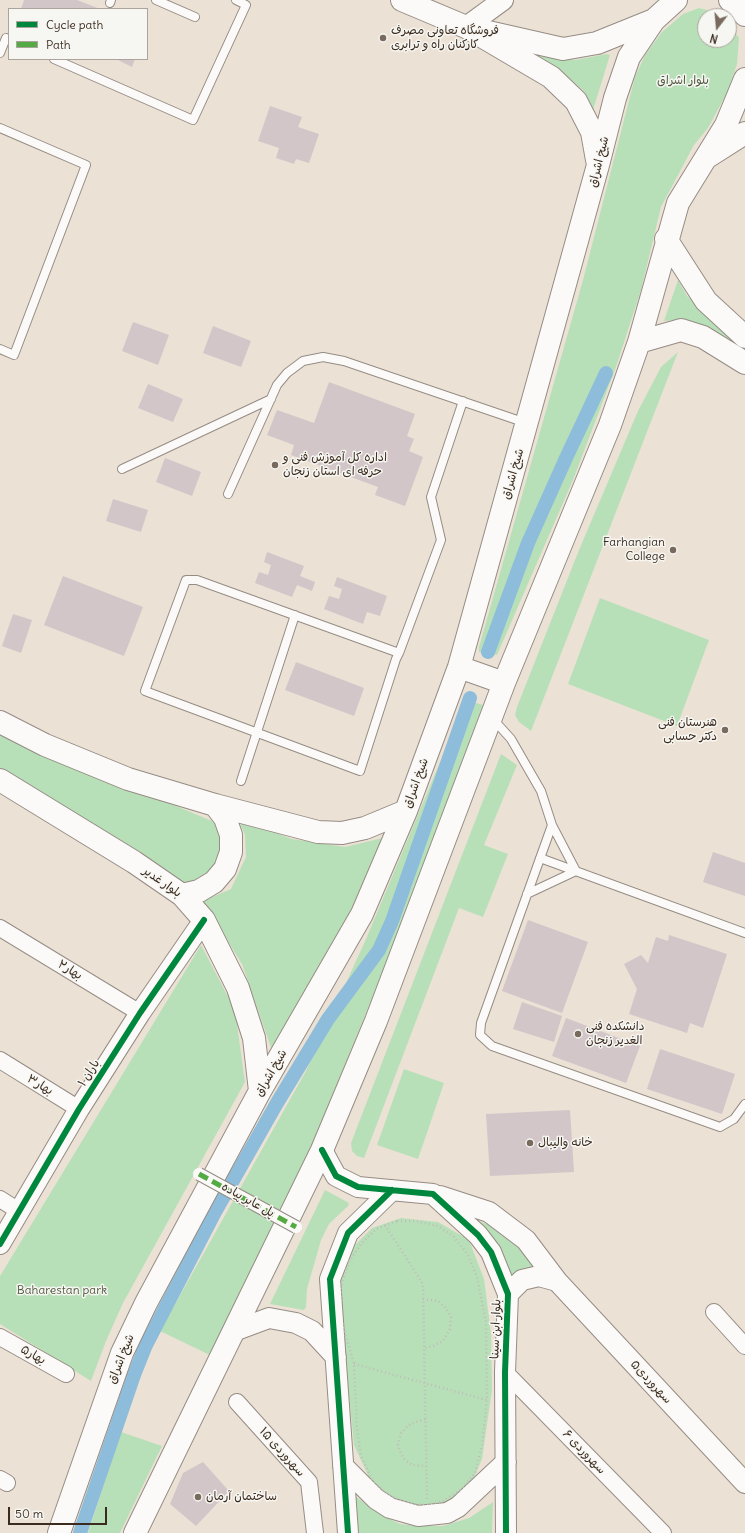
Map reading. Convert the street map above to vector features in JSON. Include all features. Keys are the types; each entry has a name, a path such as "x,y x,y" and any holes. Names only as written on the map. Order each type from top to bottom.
{"main road":[{"path":"402,0 466,27 551,77 576,101 592,132 598,165"},
{"name":"شیخ اشراق","path":"60,1533 122,1353 146,1303 260,1091 362,914 406,811 459,667 527,424 615,98 629,57 654,20 676,0"},
{"path":"730,0 745,15"},
{"path":"466,27 563,49 598,43 654,20"},
{"path":"135,1533 322,1150 376,1021 504,683 610,425 639,342 666,239 678,203 726,125 745,79"},
{"path":"706,158 745,133"},
{"path":"666,239 706,301 745,337"},
{"path":"639,342 682,330 703,337 745,363"},
{"path":"459,667 504,683"},
{"path":"0,722 45,745 128,779 214,805 318,832 342,833 365,828 406,811"},
{"name":"بلوار غدیر","path":"0,780 134,862 182,895 204,920 238,988 254,1038 260,1091"},
{"path":"182,895 199,892 214,882 225,869 231,852 231,835 225,818 214,805"}],"street":[{"path":"466,27 503,0"},
{"name":"باران ۱","path":"0,1244 79,1109 140,1013 204,920"},
{"name":"بهار۲","path":"0,928 140,1013"},
{"name":"بهار۳","path":"0,1060 79,1109"},
{"path":"322,1150 336,1176 358,1187 433,1194"},
{"name":"پل عابر پیاده","path":"199,1174 296,1227"},
{"path":"348,1533 343,1466 345,1361 330,1279 348,1232 392,1190"},
{"name":"سهروردی۵","path":"433,1194 489,1212 526,1240 558,1281 745,1484"},
{"name":"بلوار ابن سینا","path":"433,1194 478,1235 487,1246 491,1252 508,1294 505,1372 506,1533"},
{"path":"0,1199 19,1211"},
{"path":"508,1294 522,1280 539,1276 558,1281"},
{"path":"714,1312 745,1346"},
{"path":"234,1331 269,1318 296,1323 312,1331 345,1361"},
{"name":"بهار۵","path":"0,1337 66,1374"},
{"name":"سهروردی ۶","path":"505,1372 663,1533"},
{"name":"سهروردی ۱۵","path":"237,1402 309,1482 315,1533"},
{"path":"343,1466 376,1499 390,1508 418,1516 427,1510 447,1513 458,1508 506,1462"}],"lane":[{"path":"156,0 195,17"},
{"path":"56,60 193,120 246,5 236,0"},
{"path":"0,53 6,38 8,39"},
{"path":"0,128 86,165 14,355 0,349"},
{"path":"228,494 277,385 287,373 302,361 323,357 344,361 527,424"},
{"path":"122,469 271,400"},
{"path":"398,653 197,580 186,580 145,691 360,771 398,653 441,540 431,497 463,401"},
{"path":"241,781 294,615"},
{"path":"491,717 511,738 541,791 552,825 576,871"},
{"path":"552,825 481,1023 480,1035 492,1046 720,1127 734,1119 745,1104"},
{"path":"540,858 745,933"},
{"path":"527,894 576,871"}],"path":[{"path":"374,1208 423,1284 427,1510"},
{"path":"416,1220 438,1226 454,1238 468,1255 477,1277 486,1322 487,1400 482,1445 474,1473 462,1490 427,1510 390,1496 373,1482 361,1456 345,1361 340,1316 341,1286 349,1262 361,1244 376,1229 397,1221 416,1220"},
{"path":"423,1299 438,1301 446,1308 451,1317 450,1329 443,1341 433,1346 424,1348"},
{"path":"345,1361 487,1400"},
{"path":"425,1418 410,1424 401,1433 398,1445 403,1458 412,1464 426,1466"}],"green space":[{"name":"بلوار اشراق","path":"697,9 697,48 737,48 737,35 739,38 737,64 728,91 708,128 694,145 661,207 641,290 616,367 573,480 497,655 479,652 479,647 583,280 635,77 645,55 662,32 683,14"},
{"path":"508,43 553,56 575,60 607,54 610,55 593,110 584,91 569,78"},
{"path":"678,280 687,296 745,347 745,354 711,331 694,322 679,320 664,321"},
{"path":"678,352 531,731 519,722 515,715 517,707 579,550 638,411 661,367"},
{"path":"600,598 709,640 677,726 568,684"},
{"path":"466,700 483,705 401,928 296,1183 212,1356 160,1331 306,1071 366,939"},
{"path":"0,730 73,763 212,821 220,828 225,860 193,886 181,882 141,854 0,768"},
{"path":"501,754 517,765 484,845 508,854 483,917 459,908 364,1158 357,1156 352,1151 351,1143"},
{"path":"238,819 292,839 345,847 391,836 275,1059 242,964 203,901 231,889 246,857 245,835"},
{"name":"Baharestan park","path":"201,945 235,1010 245,1082 123,1303 106,1341 91,1381 0,1324 0,1276"},
{"path":"404,1069 444,1083 418,1159 377,1145"},
{"path":"325,1190 349,1203 348,1206 329,1224 321,1240 307,1289 306,1307 304,1310 270,1304"},
{"path":"467,1217 498,1228 542,1270 517,1272 507,1279"},
{"path":"401,1218 438,1222 469,1240 484,1279 491,1333 492,1390 482,1459 475,1476 464,1492 442,1506 419,1508 398,1504 374,1488 354,1445 345,1354 338,1335 340,1268 352,1248 372,1228"},
{"path":"121,1432 162,1446 120,1533 88,1533"},
{"path":"354,1495 381,1515 400,1524 418,1526 443,1526 469,1518 493,1502 492,1533 356,1533"}],"building":[{"path":"24,0 77,0 97,8 21,8"},
{"path":"118,60 135,60 132,67"},
{"path":"270,106 302,117 298,127 319,134 309,163 296,159 294,164 276,158 279,148 258,141"},
{"path":"133,322 169,335 158,365 122,351"},
{"path":"213,326 251,341 241,367 203,353"},
{"path":"329,382 415,414 407,436 414,439 409,451 423,457 405,506 375,495 378,487 291,455 294,445 267,435 277,410 314,423"},
{"path":"148,384 183,399 173,422 138,408"},
{"path":"165,458 201,472 192,496 156,482"},
{"path":"113,499 148,510 141,532 106,521"},
{"path":"267,552 304,566 300,576 315,582 312,591 297,585 292,597 255,583 259,572 268,575 271,565 264,562"},
{"path":"63,576 143,607 124,656 44,625"},
{"path":"337,577 387,596 380,616 367,612 363,624 324,609 329,596 339,599 342,589 334,586"},
{"path":"13,614 32,620 21,653 2,646"},
{"path":"296,662 364,688 354,716 285,690"},
{"path":"713,852 745,863 745,896 703,882"},
{"path":"528,920 588,942 562,1013 502,991"},
{"path":"669,935 727,954 703,1028 690,1023 687,1033 629,1014 637,989 624,964 641,955 648,963 656,937 668,941"},
{"path":"522,1002 562,1016 554,1042 513,1029"},
{"path":"566,1018 640,1046 626,1083 552,1056"},
{"path":"660,1049 735,1074 722,1114 647,1089"},
{"name":"خانه والیبال","path":"570,1110 574,1172 490,1176 486,1114"},
{"name":"ساختمان آرمان","path":"203,1462 229,1491 196,1526 170,1504 183,1473"}],"waterway":[{"path":"488,652 528,543 606,373"},
{"path":"80,1533 134,1375 146,1345 215,1212 277,1103 328,1019 379,950 392,921 470,698"}],"marked path":[{"path":"199,1174 296,1227"}],"cycle path":[{"path":"0,1244 79,1109 140,1013 204,920"},
{"path":"322,1150 336,1176 358,1187 433,1194 478,1235 491,1252 508,1294 505,1372 506,1533"},
{"path":"348,1533 330,1279 348,1233 392,1190"}],"place":[{"name":"فروشگاه تعاونی مصرف کارکنان راه و ترابری","path":"383,38"},
{"name":"اداره کل آموزش فنی و حرفه ای استان زنجان","path":"275,465"},
{"name":"Farhangian College","path":"673,550"},
{"name":"هنرستان فنی دکتر حسابی","path":"725,730"},
{"name":"دانشکده فنی الغدیر زنجان","path":"578,1034"},
{"name":"خانه والیبال","path":"530,1143"},
{"name":"ساختمان آرمان","path":"198,1497"}]}
